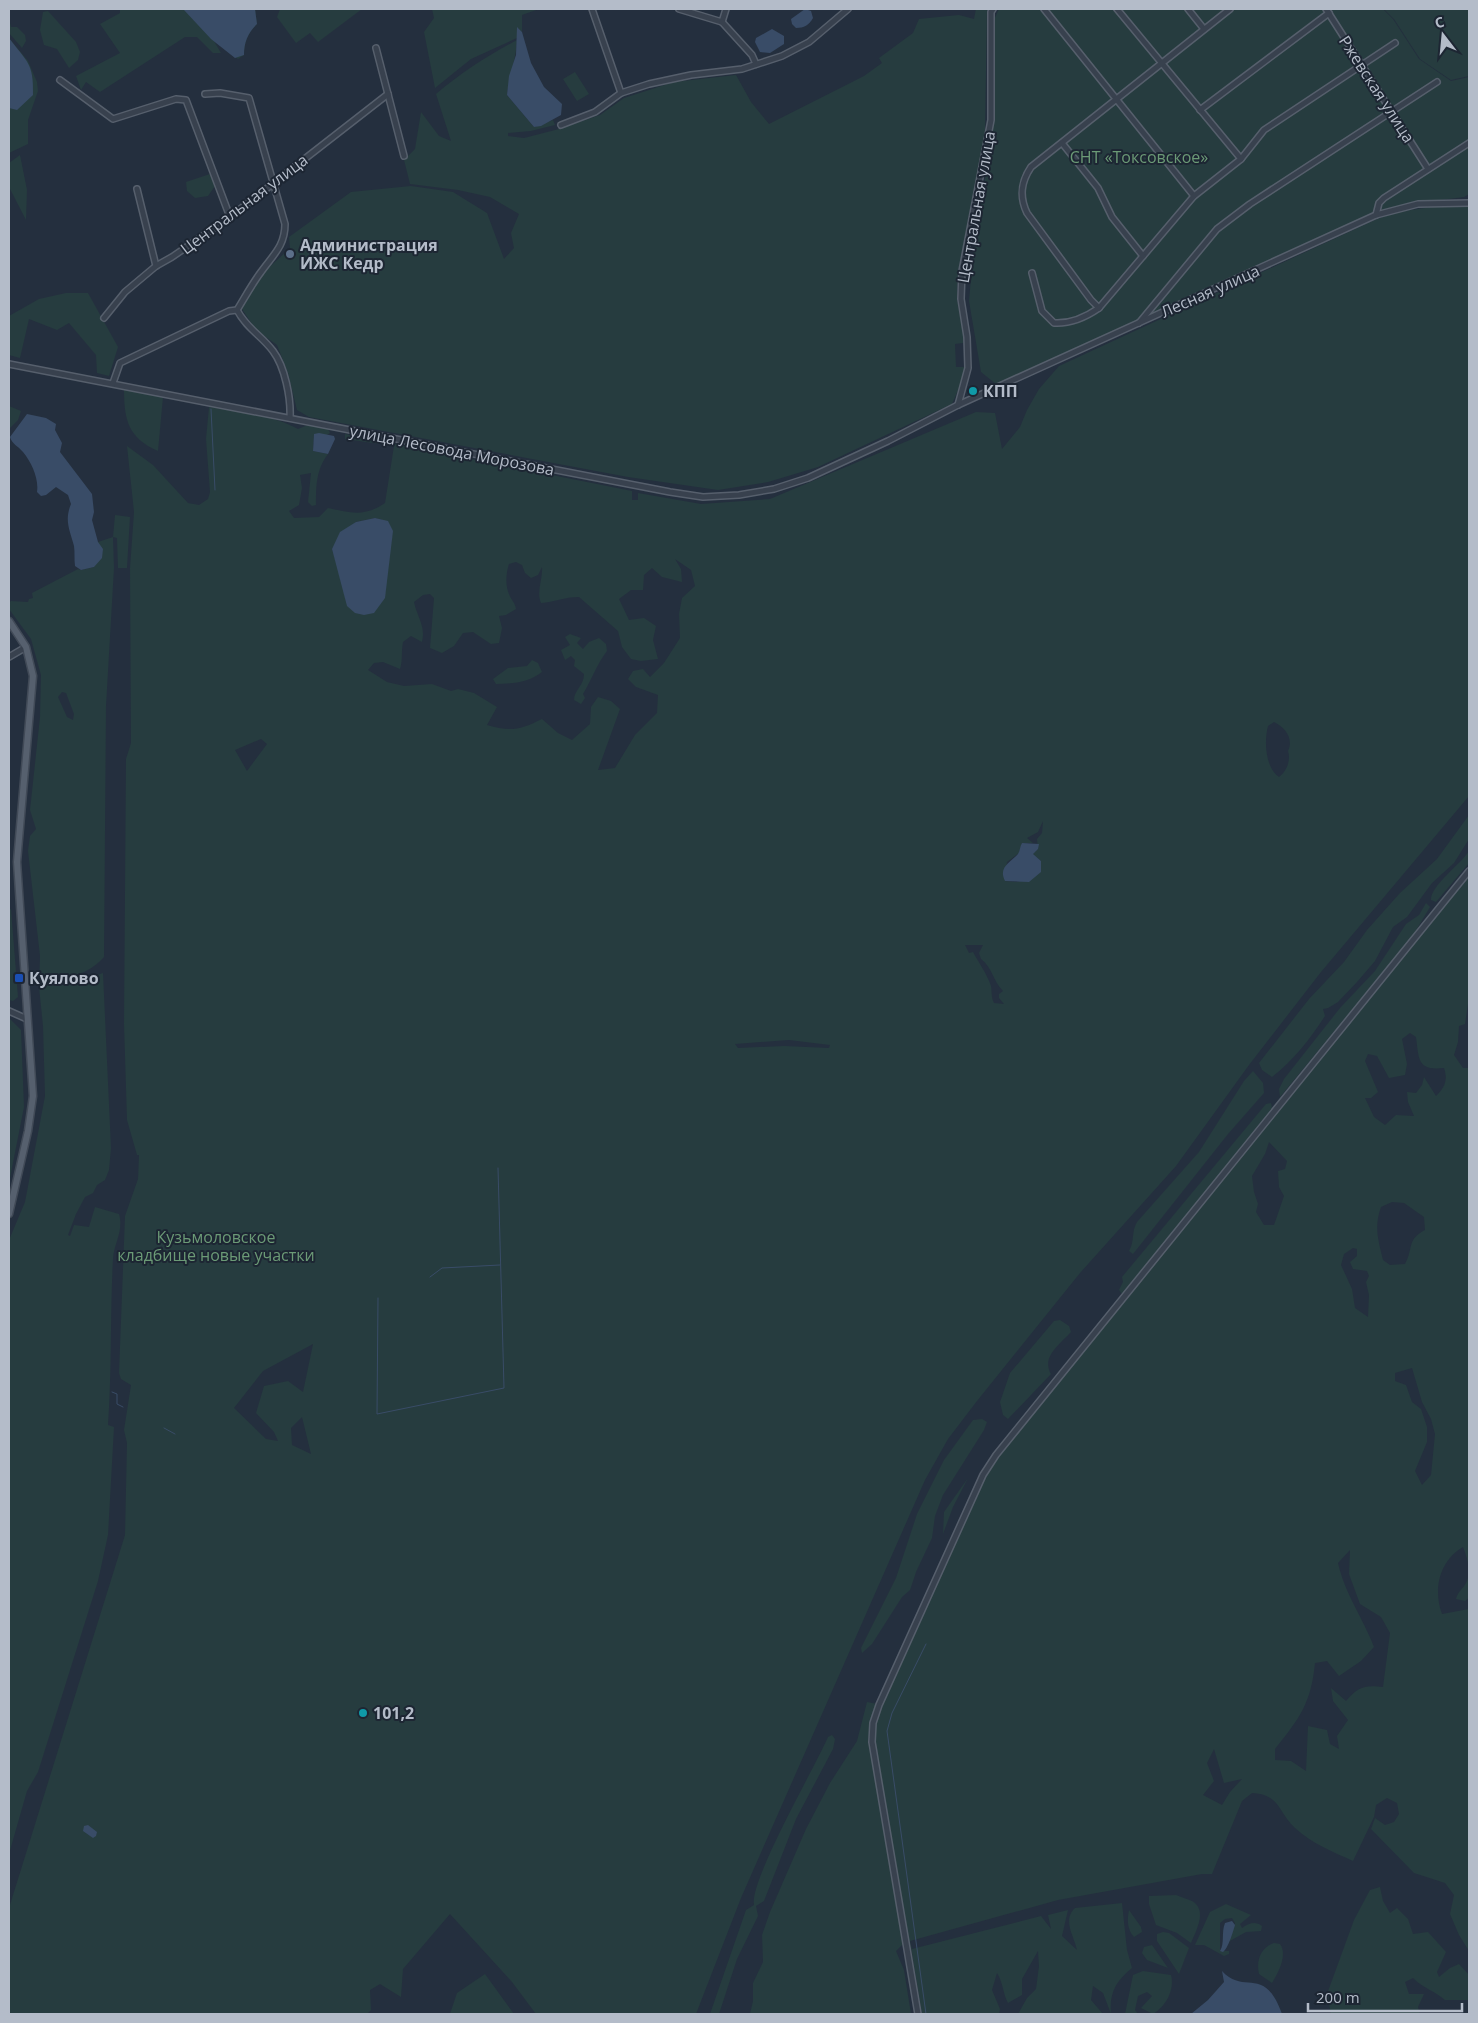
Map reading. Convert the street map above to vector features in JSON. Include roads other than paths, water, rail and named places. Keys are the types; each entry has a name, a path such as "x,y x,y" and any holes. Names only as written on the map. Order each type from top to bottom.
{"main road":[{"path":"9,620 26,646 31,660 33,686 17,862 32,1096 31,1116 9,1214"}],"street":[{"path":"592,9 622,93"},
{"path":"679,9 722,22 752,55 756,64"},
{"path":"722,22 726,9"},
{"path":"561,125 595,112 622,93 691,75 742,69 782,56 809,42 848,9"},
{"path":"1044,9 1194,196"},
{"path":"1117,9 1241,160"},
{"path":"1188,9 1204,30"},
{"path":"1099,308 1090,300 1027,213 1022,203 1025,177 1031,167 1230,9"},
{"name":"Центральная улица","path":"958,405 968,368 967,337 961,299 962,271 991,120 992,10"},
{"path":"1200,110 1327,11"},
{"name":"Ржевская улица","path":"1327,11 1428,169"},
{"path":"1032,273 1042,311 1054,323 1064,324 1077,320 1099,308 1194,196 1241,160 1272,123 1395,43"},
{"path":"376,48 404,156"},
{"path":"60,80 113,119 176,99 186,100 230,216"},
{"path":"1139,323 1217,229 1250,204 1437,82"},
{"path":"205,94 220,92 249,98 285,224 283,242 278,252 261,272 237,310"},
{"name":"Центральная улица","path":"104,318 125,292 156,266 172,257 230,216 388,94"},
{"path":"1062,143 1098,188 1112,217 1143,256"},
{"path":"1376,216 1379,203 1384,198 1469,143"},
{"path":"136,189 156,266"},
{"name":"Лесная улица","path":"958,405 1396,208 1418,204 1469,203"},
{"path":"113,383 120,363 229,311 237,310"},
{"path":"237,310 248,328 267,344 280,362 289,398 290,418"},
{"name":"улица Лесовода Морозова","path":"9,364 703,497 739,496 774,489 808,478 888,441 958,405"},
{"path":"9,658 26,646"},
{"path":"918,2014 872,1729 878,1705 983,1475 1008,1440 1469,871"},
{"path":"9,1012 27,1019"}],"water":[{"path":"178,9 255,9 257,24 247,38 244,55 235,58 211,39 184,10"},
{"path":"805,9 811,11 813,18 806,26 796,28 792,24 791,19"},
{"path":"517,27 522,32 531,63 544,87 562,104 561,115 541,126 534,127 507,95 509,76 516,55"},
{"path":"772,29 784,36 784,44 770,53 760,52 755,42 756,38"},
{"path":"9,38 31,69 33,84 33,95 17,110 9,108"},
{"path":"27,414 46,418 56,424 55,430 62,443 60,452 92,494 94,512 92,520 98,542 103,549 102,558 94,567 81,570 75,566 74,546 68,521 71,504 68,495 56,487 46,495 41,496 37,492 34,471 23,452 10,437"},
{"path":"314,434 334,436 335,439 328,454 313,451"},
{"path":"375,518 388,521 393,531 385,598 374,613 364,615 355,613 347,606 332,549 340,532 356,522"},
{"path":"1022,843 1039,844 1038,849 1033,854 1041,861 1041,872 1029,882 1005,881 1003,876 1004,869 1018,854"},
{"path":"88,1825 97,1832 93,1838 83,1831 84,1826"},
{"path":"1232,1921 1235,1925 1230,1940 1225,1950 1223,1952 1220,1951 1225,1923"},
{"path":"1222,1971 1230,1978 1261,1985 1268,1990 1275,1999 1282,2014 1191,2014 1208,2000 1224,1982"}],"waterway":[{"path":"211,409 215,490"},
{"path":"378,1298 377,1414 504,1388 498,1168"},
{"path":"430,1277 442,1268 500,1265"},
{"path":"112,1392 117,1394 117,1404 123,1407"},
{"path":"164,1428 175,1434"},
{"path":"926,1644 892,1713 887,1731 926,2014"}],"place":[{"name":"Администрация ИЖС Кедр","path":"290,254"},
{"name":"КПП","path":"973,391"},
{"name":"Куялово","path":"19,978"},
{"name":"101,2","path":"363,1713"}],"park label":[{"name":"СНТ «Токсовское»","path":"1139,157"},
{"name":"Кузьмоловское кладбище новые участки","path":"216,1246"}]}
